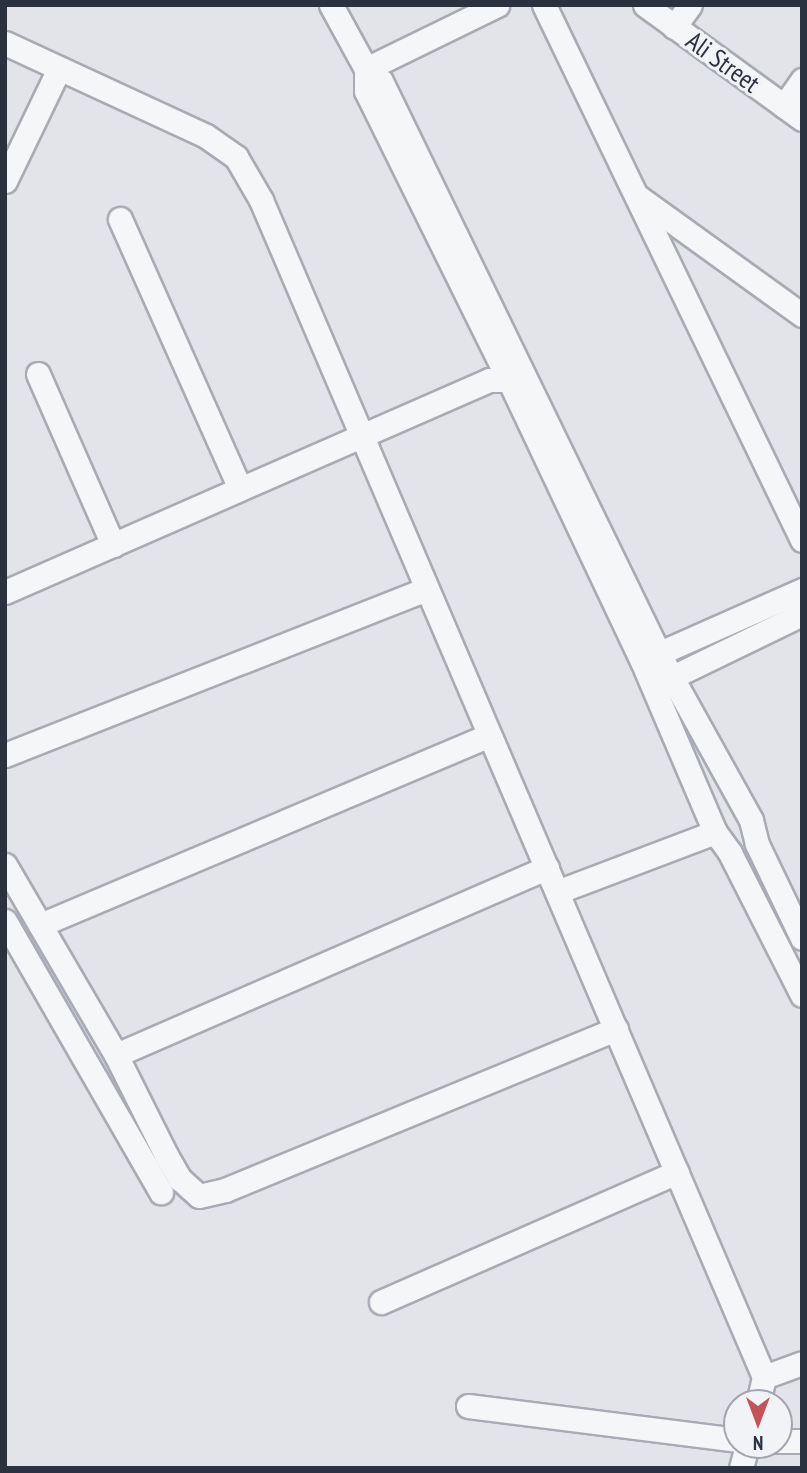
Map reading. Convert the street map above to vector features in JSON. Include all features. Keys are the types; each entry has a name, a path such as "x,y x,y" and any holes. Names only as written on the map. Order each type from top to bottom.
{"street":[{"path":"331,5 366,69 381,81 516,376 662,682 715,832 730,853 802,995"},
{"path":"366,69 498,5"},
{"path":"544,5 802,540"},
{"name":"Ali Street","path":"645,5 793,112"},
{"path":"674,27 690,5"},
{"path":"5,43 206,136 236,157 261,200 764,1377 761,1389"},
{"path":"5,181 59,69"},
{"path":"793,112 802,80"},
{"path":"633,193 802,316"},
{"path":"120,219 240,489"},
{"path":"38,374 113,545"},
{"path":"5,592 489,380 516,376"},
{"path":"5,755 426,589"},
{"path":"650,657 802,590"},
{"path":"662,682 802,614"},
{"path":"662,682 751,820 757,844 802,938"},
{"path":"40,925 488,736"},
{"path":"704,803 735,792"},
{"path":"557,892 715,832"},
{"path":"730,853 757,844"},
{"path":"5,865 116,1055 180,1179 199,1196 225,1190 616,1029"},
{"path":"116,1055 547,868"},
{"path":"5,921 161,1192"},
{"path":"381,1302 677,1172"},
{"path":"764,1377 802,1363"},
{"path":"468,1406 723,1438"}]}
